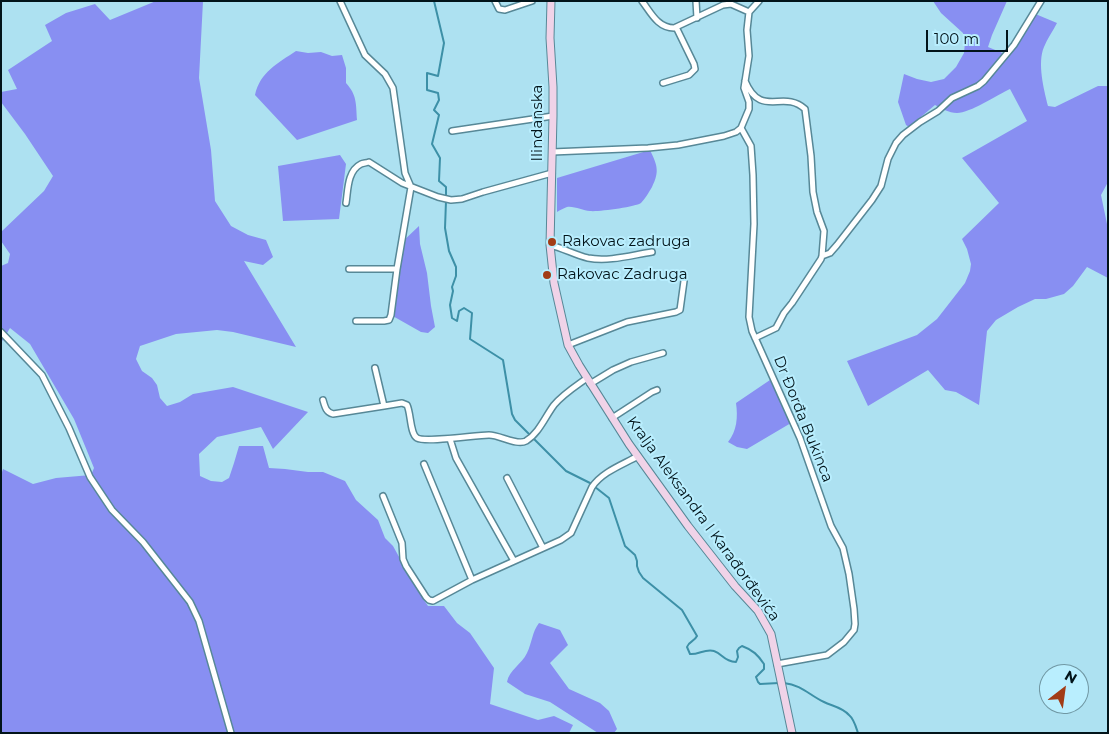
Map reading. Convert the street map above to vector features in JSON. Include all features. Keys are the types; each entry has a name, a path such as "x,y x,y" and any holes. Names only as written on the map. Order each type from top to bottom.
{"street":[{"path":"340,1 366,55 385,74 394,88 405,173 411,187 389,320 356,321"},
{"path":"495,1 499,9 505,10 532,1"},
{"name":"Ilindanska","path":"550,245 553,116 550,38 551,1"},
{"path":"642,1 660,24 670,28 727,4 749,12"},
{"path":"696,1 697,18"},
{"path":"552,152 678,145 736,132 741,128 749,109 749,102 744,88 749,56 747,30 749,12 759,1"},
{"path":"822,256 830,253 872,200 881,186 888,159 896,143 903,135 938,111 952,98 978,86 984,81 1014,45 1041,1"},
{"path":"663,83 689,75 694,69 694,64 676,27"},
{"path":"745,81 750,91 764,102 787,101 805,109 813,192 817,212 824,231 821,260 784,313 776,328 755,338"},
{"path":"452,132 553,116"},
{"name":"Dr Đorđa Bukinca","path":"741,128 751,146 753,167 754,224 749,317 752,331 800,438 831,526 843,548 855,616 854,630 844,642 827,655 777,664"},
{"path":"346,203 349,182 354,170 360,164 369,162 402,183 443,199 451,200 462,199 552,173"},
{"path":"550,245 589,258 616,258 652,252"},
{"name":"Kralja Aleksandra I Karađorđevića","path":"550,245 556,293 568,345 612,418 638,456 688,526 735,586 758,611 771,634 792,733"},
{"path":"350,269 397,269"},
{"path":"568,345 627,322 680,310 684,281"},
{"path":"1,332 42,375 69,428 90,477 112,510 143,542 190,602 199,621 230,733"},
{"path":"323,400 326,410 334,414 384,406 407,405 410,411 413,433 422,440 491,435 522,443 534,434 555,404 589,381 662,352"},
{"path":"375,368 384,406"},
{"path":"612,418 657,390"},
{"path":"450,439 456,458 514,561"},
{"path":"383,496 402,542 403,559 406,566 426,597 433,601 472,580 561,540 571,533 593,485 613,469 638,456"},
{"path":"424,464 472,580"},
{"path":"507,478 543,548"}],"shaded area":[{"path":"156,1 203,1 199,78 211,150 215,201 231,226 248,235 266,240 273,257 263,265 244,261 296,347 217,330 176,334 140,346 136,359 142,371 152,378 157,385 160,398 167,406 180,402 193,394 233,387 308,412 273,449 261,427 217,437 199,454 200,476 211,481 222,482 229,478 239,446 263,446 269,468 323,472 345,481 356,500 378,520 385,538 393,546 428,606 444,606 457,623 470,633 494,668 490,704 538,720 554,716 573,725 569,733 1,733 1,475 3,469 33,484 56,478 91,475 94,468 74,419 30,344 10,328 1,343 1,266 8,263 10,254 1,241 1,232 44,191 53,176 1,102 1,92 17,89 8,70 52,41 45,25 66,13 95,4 110,20"},
{"path":"933,1 1007,1 988,47 1005,54 1033,13 1057,23 1045,44 1041,61 1048,106 1055,107 1098,86 1108,86 1108,182 1101,195 1108,225 1108,278 1087,267 1073,286 1064,294 1046,299 1035,299 996,320 987,331 979,405 956,392 945,390 928,370 868,406 847,361 917,335 937,319 965,283 971,264 962,239 999,203 962,158 1027,121 1010,89 976,107 962,112 951,112 935,105 909,127 906,125 898,102 904,74 931,82 944,79 956,67 964,53 965,42 963,33 941,13"},
{"path":"296,51 308,53 321,52 332,56 342,55 346,68 346,83 355,100 357,120 297,140 255,95 257,87 265,74"},
{"path":"650,150 657,172 652,187 641,203 624,208 594,211 567,207 557,212 557,178"},
{"path":"340,155 346,164 339,219 283,221 278,166"},
{"path":"419,226 420,244 427,273 435,327 428,333 421,332 391,315 401,243"},
{"path":"770,380 791,423 747,449 737,447 728,442 736,424 736,403"},
{"path":"539,623 560,630 568,645 550,663 569,689 600,703 609,711 617,729 614,733 598,733 550,702 525,694 507,682 510,674 527,653"}],"waterway":[{"path":"434,1 444,43 438,76 427,73 427,90 438,93 439,100 434,110 439,115 432,144 440,158 439,181 446,187 446,196"},
{"path":"446,201 445,228 449,251 456,267 450,305 452,318 457,321 459,311 464,308 472,313 470,339 503,360 512,414 515,420 566,471 590,483 609,498 625,546 635,555 639,572 643,578 682,610 697,636 687,647 690,654 711,650 728,660 736,662 738,657 737,651 742,646 755,653 764,664 764,669 756,677 758,682 760,684 779,683"},
{"path":"784,683 801,688 824,702 846,712 855,723 858,733"}],"place":[{"name":"Rakovac zadruga","path":"552,242"},
{"name":"Rakovac Zadruga","path":"547,275"}]}
